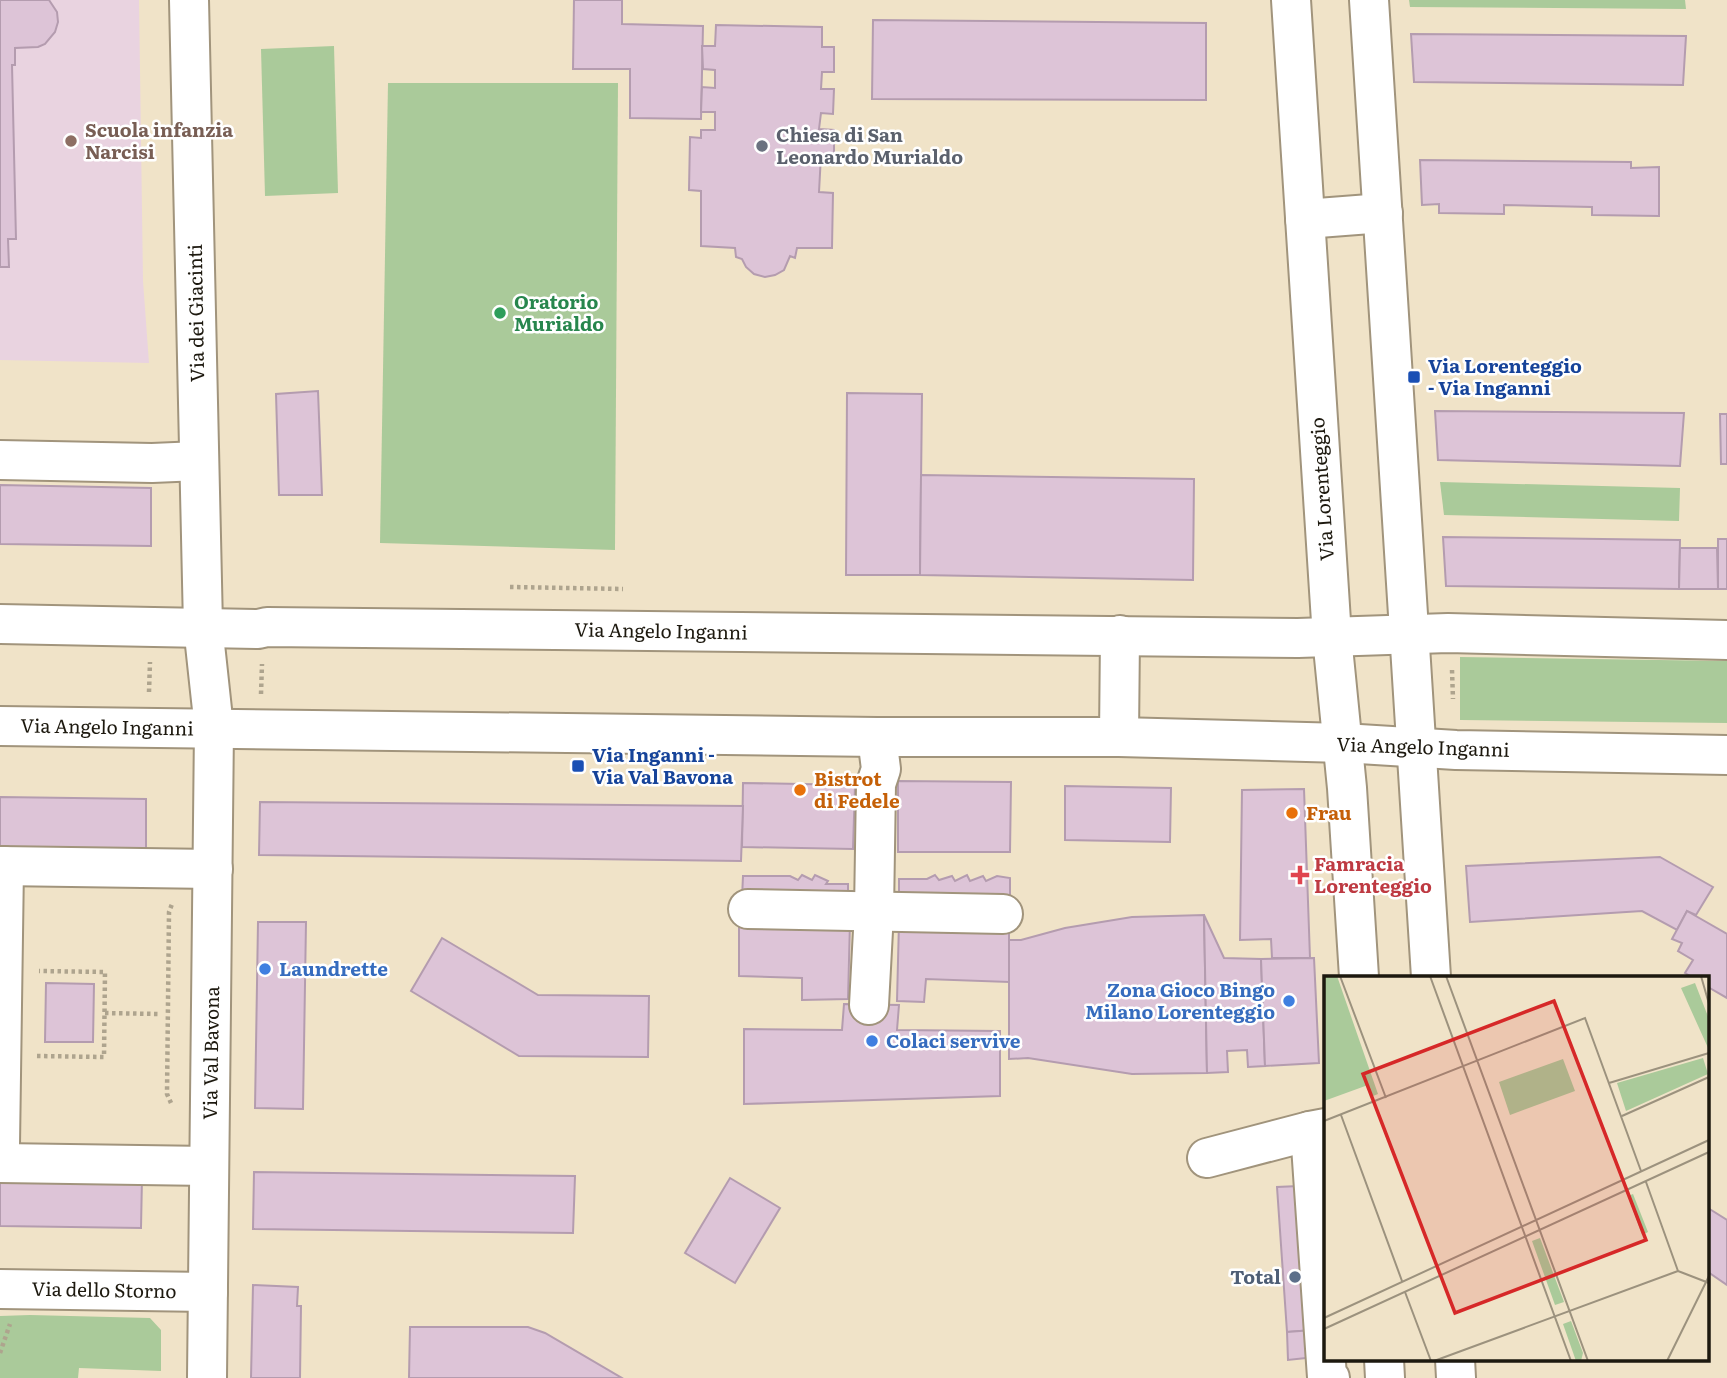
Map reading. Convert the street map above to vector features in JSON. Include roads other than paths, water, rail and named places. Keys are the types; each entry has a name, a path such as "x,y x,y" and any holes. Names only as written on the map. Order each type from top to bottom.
{"street":[{"name":"Via dei Giacinti","path":"188,0 203,626"},
{"name":"Via Lorenteggio","path":"1291,0 1332,637 1343,743 1359,976"},
{"path":"1369,0 1431,976"},
{"path":"1304,219 1383,213"},
{"path":"0,460 152,463 199,461"},
{"name":"Via Angelo Inganni","path":"0,624 258,629 1332,637 1448,633 1727,640"},
{"name":"Via Angelo Inganni","path":"203,626 214,728"},
{"path":"1119,737 1120,635"},
{"name":"Via Angelo Inganni","path":"0,726 877,737 1119,737 1343,743 1417,748 1727,755"},
{"name":"Via Val Bavona","path":"207,1378 214,728"},
{"path":"869,1005 876,784 881,769 877,737"},
{"path":"0,1145 2,866 213,869"},
{"path":"748,909 1003,914"},
{"path":"1207,1158 1318,1129 1324,1278"},
{"path":"0,1163 209,1166"},
{"name":"Via dello Storno","path":"7,1302 208,1292"},
{"path":"1327,1360 1328,1378"},
{"path":"1384,1360 1385,1378"},
{"path":"1455,1360 1456,1378"}],"place":[{"name":"Scuola infanzia Narcisi","path":"71,141"},
{"name":"Chiesa di San Leonardo Murialdo","path":"762,146"},
{"name":"Oratorio Murialdo","path":"500,313"},
{"name":"Via Lorenteggio - Via Inganni","path":"1414,377"},
{"name":"Via Inganni - Via Val Bavona","path":"578,766"},
{"name":"Bistrot di Fedele","path":"800,790"},
{"name":"Frau","path":"1292,813"},
{"name":"Famracia Lorenteggio","path":"1300,875"},
{"name":"Laundrette","path":"265,969"},
{"name":"Zona Gioco Bingo Milano Lorenteggio","path":"1289,1001"},
{"name":"Colaci servive","path":"872,1041"},
{"name":"Total","path":"1295,1277"}]}
